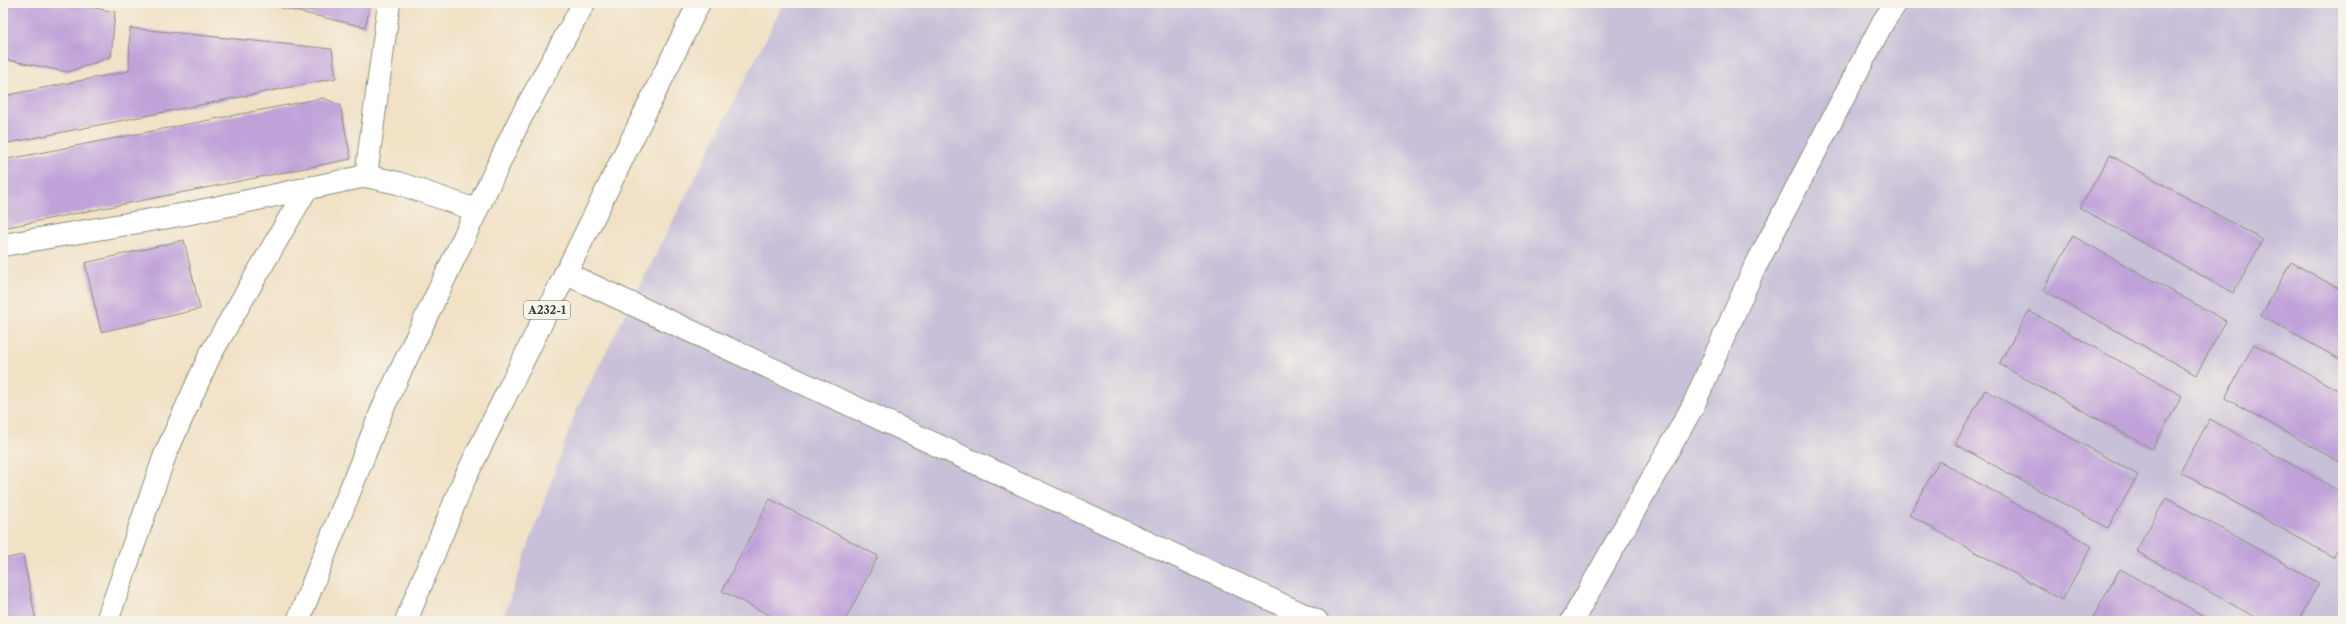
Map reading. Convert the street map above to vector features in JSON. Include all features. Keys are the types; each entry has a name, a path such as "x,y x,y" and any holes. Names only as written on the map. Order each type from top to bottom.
{"main road":[{"path":"366,176 389,3"},
{"path":"298,621 382,410 520,119 584,3"},
{"name":"A232-1","path":"406,621 464,480 565,273 700,3"},
{"path":"1572,621 1693,406 1752,273 1883,22 1896,3"},
{"path":"3,245 186,214 366,176 398,183 476,210"},
{"path":"106,621 164,455 210,355 306,188"},
{"path":"565,273 1317,621"}],"shaded area":[{"path":"784,3 2343,3 2343,621 502,621 576,411"}],"building":[{"path":"3,3 69,3 115,12 111,57 68,72 3,59"},
{"path":"261,3 371,3 365,27"},
{"path":"130,28 332,49 336,78 3,144 3,96 129,71"},
{"path":"323,98 340,105 351,159 3,228 3,160"},
{"path":"2110,155 2263,240 2233,293 2080,208"},
{"path":"2073,236 2226,321 2196,375 2043,290"},
{"path":"184,240 200,309 101,332 85,263"},
{"path":"2291,262 2343,291 2343,361 2261,316"},
{"path":"2029,311 2182,396 2152,449 1999,364"},
{"path":"2254,344 2343,393 2343,464 2225,398"},
{"path":"1985,390 2138,475 2108,528 1955,444"},
{"path":"2210,419 2343,493 2343,540 2333,557 2180,472"},
{"path":"1939,461 2092,546 2062,600 1909,515"},
{"path":"2166,498 2319,583 2298,621 2262,621 2136,551"},
{"path":"770,499 878,556 845,621 781,621 722,591"},
{"path":"23,555 36,621 3,621 3,559"},
{"path":"2120,569 2213,621 2091,621"}]}
